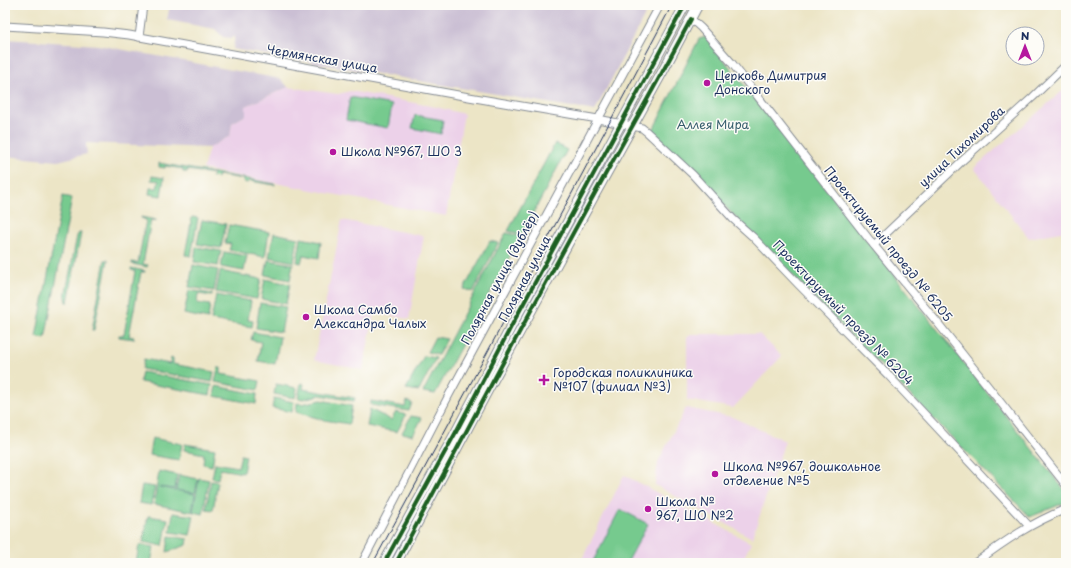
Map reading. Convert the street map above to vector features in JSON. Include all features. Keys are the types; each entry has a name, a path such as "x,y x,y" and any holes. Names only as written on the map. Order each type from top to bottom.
{"main road":[{"name":"Полярная улица","path":"384,563 685,5"},
{"name":"Полярная улица","path":"396,563 467,429 698,5"}],"street":[{"path":"138,37 143,5"},
{"name":"Полярная улица (дублёр)","path":"362,563 449,396 660,5"},
{"name":"Проектируемый проезд № 6205","path":"691,19 701,28 730,62 1066,485"},
{"name":"Чермянская улица","path":"5,26 103,32 138,37 633,126"},
{"name":"улица Тихомирова","path":"874,245 1066,65"},
{"name":"Проектируемый проезд № 6204","path":"633,126 642,128 647,132 693,175 733,219 753,237 888,375 1029,526"},
{"path":"975,563 997,546 1029,526 1047,516 1066,509"}],"shaded area":[{"path":"170,5 650,5 595,111 233,49 235,36 232,38 223,37 215,29 167,20"},
{"path":"5,39 98,45 281,79 288,87 246,106 246,115 232,123 230,136 209,148 86,143 87,154 58,161 5,156"},
{"name":"Школа №967, ШО 3","path":"288,87 338,94 350,91 436,107 464,114 446,216 203,169 209,148 230,136 232,123 246,115 246,106"},
{"path":"1066,88 1066,231 1029,238 974,168"},
{"path":"342,220 424,236 409,319 374,313 363,370 314,360"},
{"path":"691,334 759,334 782,356 733,408 687,400 687,338"},
{"name":"Школа №967, дошкольное отделение №5","path":"686,408 732,417 785,441 752,538 655,485 658,462"},
{"name":"Школа № 967, ШО №2","path":"624,475 751,543 741,563 580,563"}],"green space":[{"name":"Аллея Мира","path":"706,37 1066,492 1066,502 1030,517 652,132 699,39"},
{"path":"350,97 392,105 388,128 346,120"},
{"path":"415,115 443,120 441,134 412,128"},
{"path":"555,143 567,150 522,234 508,231"},
{"path":"159,163 275,185 249,181 248,183 243,182 243,179 218,175 217,178 212,177 213,174 187,170 187,172 183,172 183,169 165,166 165,168 159,167"},
{"path":"152,176 164,178 161,196 149,194 150,188 157,188 159,181 151,180"},
{"path":"63,196 72,198 45,339 36,337"},
{"path":"141,217 156,220 151,220 143,264 148,265 147,267 132,264 132,262 138,263 146,220"},
{"path":"192,217 198,218 191,256 185,255"},
{"path":"202,220 226,224 221,248 197,244"},
{"path":"229,225 269,232 265,257 229,250 231,244 225,243"},
{"path":"81,233 68,302 66,302 65,297 77,236"},
{"path":"274,233 298,238 294,262 269,257"},
{"path":"506,233 521,236 435,394 423,392"},
{"path":"301,238 321,242 319,258 303,255 301,263 297,262"},
{"path":"490,241 498,243 473,292 464,289"},
{"path":"196,247 221,251 218,266 194,262"},
{"path":"224,252 247,256 244,271 221,267"},
{"path":"105,260 108,260 94,330 92,330"},
{"path":"268,260 293,264 290,280 265,275"},
{"path":"193,265 218,270 214,291 189,287"},
{"path":"131,268 145,271 141,272 129,336 134,337 134,339 119,337 119,335 124,335 135,271 131,270"},
{"path":"220,271 261,279 257,299 216,292"},
{"path":"265,279 290,284 286,304 261,299"},
{"path":"189,290 212,294 212,296 198,294 197,303 210,305 208,319 184,314"},
{"path":"216,295 251,301 248,320 253,321 252,327 211,320"},
{"path":"260,303 286,307 281,332 256,328"},
{"path":"253,332 280,337 275,364 258,361 261,342 251,340"},
{"path":"435,337 447,339 438,355 427,352"},
{"path":"424,356 436,358 419,391 406,389"},
{"path":"171,358 173,359 173,364 214,372 212,382 142,369 144,359 170,364"},
{"path":"218,368 221,368 221,374 260,381 258,390 215,382"},
{"path":"142,372 212,385 210,395 140,382"},
{"path":"301,383 304,384 303,389 355,398 354,401 320,395 304,399 298,398"},
{"path":"276,384 297,388 295,398 274,394"},
{"path":"216,386 257,394 256,404 214,396"},
{"path":"274,398 294,402 292,412 272,408"},
{"path":"321,400 352,406 349,424 324,420 296,412 297,403 301,404"},
{"path":"371,401 405,407 407,401 412,403 409,411 371,405"},
{"path":"370,409 391,420 396,412 406,415 397,432 367,426"},
{"path":"411,416 422,418 413,435 402,433"},
{"path":"152,438 182,444 179,460 149,455"},
{"path":"185,444 215,449 212,466 203,464 204,454 184,450"},
{"path":"241,455 246,456 243,473 220,469 218,479 212,478 215,463 238,467"},
{"path":"159,471 177,475 175,489 159,487 195,494 192,512 154,504"},
{"path":"179,475 198,479 195,493 176,490"},
{"path":"199,478 209,480 203,514 193,512"},
{"path":"211,481 218,482 213,510 206,509"},
{"path":"142,485 155,487 151,505 139,503"},
{"path":"620,509 648,524 627,563 592,563"},
{"path":"173,513 194,516 190,535 170,532"},
{"path":"148,516 168,519 163,546 143,542"},
{"path":"169,536 188,539 187,545 167,552"},
{"path":"139,545 154,547 151,563 136,563"}],"tram line":[{"path":"373,563 479,368 672,5"}],"cycle path":[{"path":"384,563 685,5"},
{"path":"396,563 544,285 691,19"}],"place":[{"name":"Церковь Димитрия Донского","path":"707,83"},
{"name":"Школа №967, ШО 3","path":"333,152"},
{"name":"Школа Самбо Александра Чалых","path":"306,317"},
{"name":"Городская поликлиника №107 (филиал №3)","path":"544,380"},
{"name":"Школа №967, дошкольное отделение №5","path":"715,474"},
{"name":"Школа № 967, ШО №2","path":"648,509"}]}
